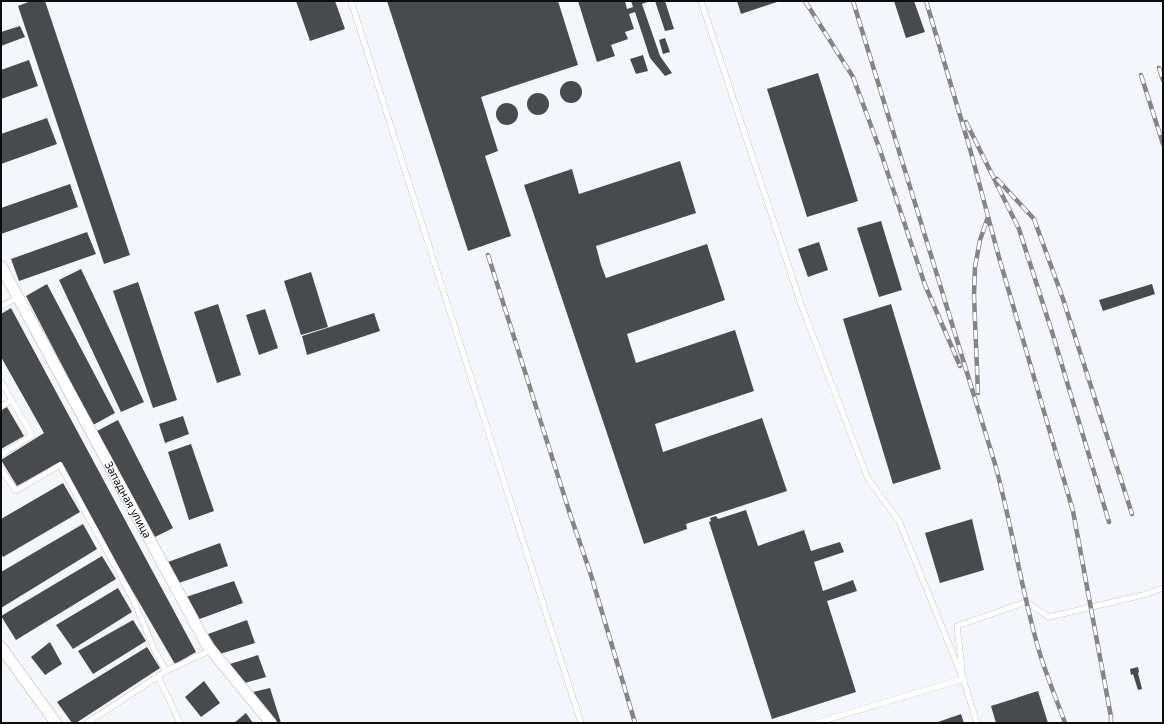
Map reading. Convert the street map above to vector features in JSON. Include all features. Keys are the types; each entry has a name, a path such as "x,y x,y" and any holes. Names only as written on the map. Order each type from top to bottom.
{"street":[{"name":"Западная улица","path":"1,266 211,650 271,723"},
{"path":"1,647 56,723"}],"lane":[{"path":"351,1 581,723"},
{"path":"701,1 802,307 868,480 899,521 963,679 977,723"},
{"path":"1,307 18,296"},
{"path":"1,382 32,435 1,456"},
{"path":"1,407 12,400"},
{"path":"1,469 16,491 60,465 134,601 154,649 166,670"},
{"path":"963,679 957,626 1026,602 1049,617 1143,595 1163,588"},
{"path":"87,723 166,670 211,650"},
{"path":"158,676 180,723"},
{"path":"816,723 963,679"}],"building":[{"path":"31,1 45,1 130,255 104,264 18,6"},
{"path":"296,1 335,1 345,29 310,41"},
{"path":"387,1 558,1 578,65 481,97 498,151 485,156 511,236 468,251"},
{"path":"578,1 625,1 627,9 633,7 631,1 650,1 642,4 660,56 672,73 665,76 650,58 635,12 629,14 634,29 625,32 628,39 611,45 615,56 597,62"},
{"path":"655,1 665,1 674,29 665,31"},
{"path":"737,1 780,1 741,14"},
{"path":"894,1 914,1 925,32 906,38"},
{"path":"20,26 25,37 1,46 1,32"},
{"path":"665,38 670,52 663,54 659,40"},
{"path":"643,55 648,71 636,74 630,59"},
{"path":"29,60 38,86 1,99 1,70"},
{"path":"818,73 858,201 807,217 767,89"},
{"path":"571,81 579,84 582,92 579,100 571,103 563,100 560,92 563,84"},
{"path":"538,93 546,96 549,104 546,112 538,115 530,112 527,104 530,96"},
{"path":"507,103 515,106 518,114 515,122 507,125 499,122 496,114 499,106"},
{"path":"47,118 57,144 1,164 1,134"},
{"path":"680,161 696,213 596,246 601,265 606,278 707,244 725,300 627,334 636,363 735,330 754,391 655,424 663,452 762,418 787,491 686,524 687,529 644,544 524,185 572,169 579,194"},
{"path":"70,184 78,207 1,234 1,208"},
{"path":"881,221 902,290 879,297 857,228"},
{"path":"87,232 96,254 19,281 11,259"},
{"path":"819,242 828,270 808,277 798,249"},
{"path":"81,269 144,402 121,412 59,280"},
{"path":"311,272 328,327 301,335 284,281"},
{"path":"138,282 177,400 153,408 113,291"},
{"path":"47,284 115,413 93,425 26,296"},
{"path":"1152,284 1155,294 1103,311 1099,300"},
{"path":"218,304 241,375 217,383 194,312"},
{"path":"891,304 941,469 893,484 843,319"},
{"path":"11,308 196,652 175,664 58,463 17,486 1,460 44,433 1,357 1,314"},
{"path":"265,309 278,348 259,355 246,315"},
{"path":"374,313 380,331 307,355 302,336"},
{"path":"7,407 24,436 1,449 1,410"},
{"path":"183,416 189,434 165,443 159,424"},
{"path":"118,420 173,528 153,538 95,432"},
{"path":"191,444 214,511 189,520 168,452"},
{"path":"63,483 80,512 3,557 1,553 1,519"},
{"path":"746,510 758,546 804,530 811,551 840,542 844,552 814,562 823,591 853,580 857,591 827,601 856,692 772,719 709,522 711,521 710,518 716,516 718,519"},
{"path":"972,519 984,570 940,583 925,533"},
{"path":"83,524 97,549 1,608 1,572"},
{"path":"220,543 228,566 176,584 168,562"},
{"path":"102,556 116,579 16,640 1,616"},
{"path":"234,581 243,603 197,620 186,597"},
{"path":"118,588 132,612 73,649 56,625"},
{"path":"133,620 146,641 93,674 78,651"},
{"path":"247,620 255,643 220,654 208,634"},
{"path":"50,642 62,664 45,675 31,657"},
{"path":"147,647 160,668 76,723 72,723 57,702"},
{"path":"258,655 266,677 245,683 230,664"},
{"path":"1138,667 1142,689 1138,690 1133,674 1131,675 1130,669"},
{"path":"204,681 220,703 201,717 185,697"},
{"path":"270,688 281,723 273,723 253,692"},
{"path":"1038,691 1048,723 996,723 991,706"},
{"path":"246,713 253,723 234,723"},
{"path":"961,714 964,723 935,723"}],"railway":[{"path":"805,1 853,77 880,150 925,285 960,366"},
{"path":"853,1 995,464 1036,640 1065,723"},
{"path":"926,1 970,149 998,254 1073,511 1111,723"},
{"path":"1159,68 1163,80"},
{"path":"1141,75 1163,144"},
{"path":"966,122 1019,229 1052,332 1109,522"},
{"path":"997,179 1034,219 1062,296 1132,514"},
{"path":"978,393 974,296 975,267 980,240 988,217"},
{"path":"488,255 570,514 591,575 635,723"}]}
